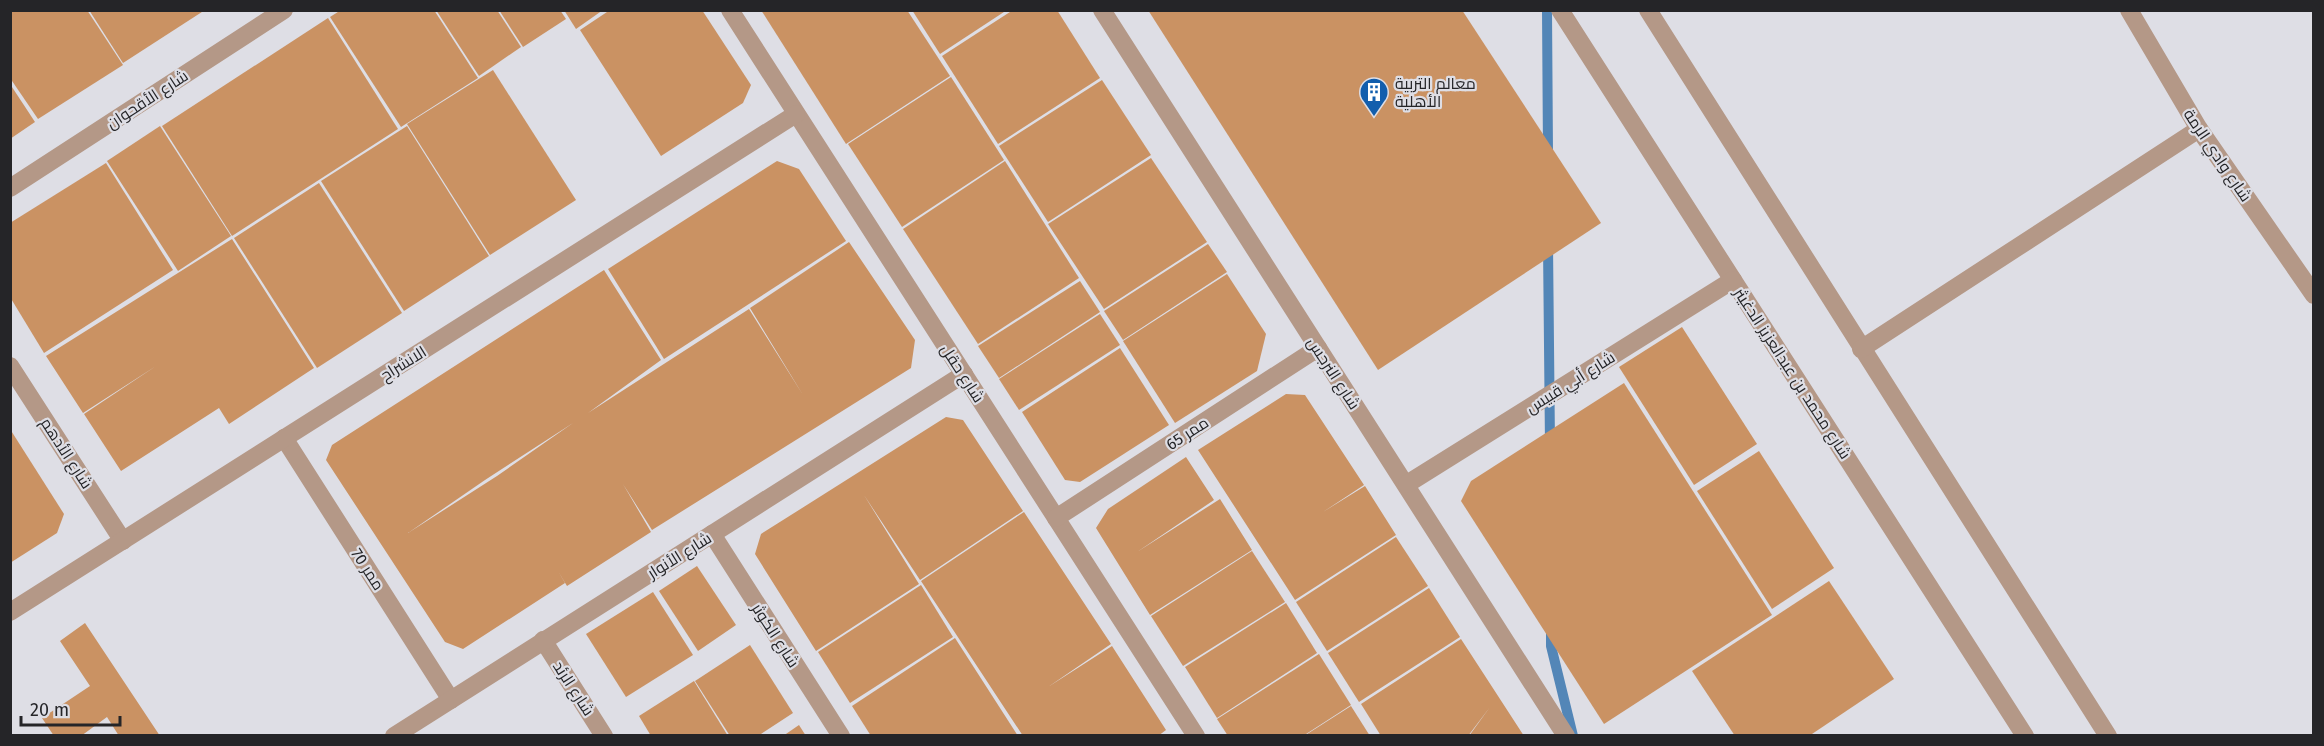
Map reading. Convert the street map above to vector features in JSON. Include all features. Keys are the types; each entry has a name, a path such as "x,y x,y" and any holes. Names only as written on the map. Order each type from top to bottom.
{"street":[{"name":"شارع الأقحوان","path":"10,188 284,10"},
{"name":"شارع حقل","path":"730,10 1196,735"},
{"name":"شارع النرجس","path":"1102,10 1566,735"},
{"name":"شارع محمد بن عبدالعزيز الدغيثر","path":"1560,10 2025,735"},
{"path":"1647,10 2108,735"},
{"name":"شارع وادي الرمة","path":"2129,10 2199,129 2313,295"},
{"name":"الانشراح","path":"10,612 796,114"},
{"path":"1861,349 2199,129"},
{"name":"شارع أبي قبيس","path":"1407,484 1733,280"},
{"name":"ممر 65","path":"1056,518 1318,348"},
{"name":"شارع الأدهم","path":"10,366 123,541"},
{"name":"شارع الأنوار","path":"394,735 964,374"},
{"name":"ممر 70","path":"284,438 451,699"},
{"name":"شارع الكوثر","path":"712,534 841,735"},
{"name":"شارع الرئد","path":"543,640 604,735"}],"building":[{"path":"10,10 87,10 123,65 38,119 10,78"},
{"path":"89,10 205,10 123,63"},
{"path":"341,10 434,10 478,78 401,127 330,17"},
{"path":"436,10 497,10 521,47 479,76"},
{"path":"499,10 560,10 566,19 523,47"},
{"path":"564,10 603,10 576,29"},
{"path":"610,10 702,10 751,85 743,103 661,156 580,30"},
{"path":"761,10 907,10 950,76 846,144"},
{"path":"912,10 1007,10 940,54"},
{"path":"1013,10 1057,10 1100,78 998,144 942,56"},
{"name":"معالم التربية الأهلية","path":"1148,10 1462,10 1601,223 1378,370"},
{"path":"328,18 398,129 232,236 162,126"},
{"path":"493,70 576,200 490,255 407,124"},
{"path":"951,77 1004,160 902,227 848,144"},
{"path":"1102,80 1151,155 1048,222 999,146"},
{"path":"10,84 35,122 10,139"},
{"path":"160,126 231,236 178,271 107,161"},
{"path":"407,126 489,256 404,311 321,181"},
{"path":"1151,158 1207,242 1104,309 1048,224"},
{"path":"777,161 799,169 846,241 664,359 608,269"},
{"path":"1005,161 1079,278 978,344 903,229"},
{"path":"106,163 173,270 44,353 10,297 10,223"},
{"path":"319,183 402,313 317,368 234,238"},
{"path":"232,239 314,368 229,424 219,408 121,471 84,414 156,366 83,413 46,356"},
{"path":"849,242 915,340 911,368 652,530 623,484 651,532 567,586 558,571 565,583 463,649 445,642 326,460 332,445 604,270 661,360 588,413 749,309 803,395 750,308","holes":["573,423 497,476 408,533"]},
{"path":"1208,244 1227,272 1123,340 1104,311"},
{"path":"1227,274 1266,334 1257,371 1175,423 1123,341"},
{"path":"1080,281 1100,312 999,378 978,346"},
{"path":"1100,314 1120,345 1019,410 999,379"},
{"path":"1682,327 1757,444 1694,485 1619,367"},
{"path":"1120,348 1169,425 1080,482 1065,480 1022,412"},
{"path":"1624,383 1772,615 1604,724 1461,501 1471,481"},
{"path":"1286,394 1305,395 1364,485 1323,512 1365,486 1396,535 1295,600 1198,450"},
{"path":"946,417 963,420 1023,511 920,580 864,495 919,584 816,651 755,554 761,534"},
{"path":"10,429 64,514 57,533 10,563"},
{"path":"1759,451 1834,568 1772,609 1697,491"},
{"path":"1186,457 1214,500 1137,552 1220,499 1252,550 1150,615 1096,528 1108,509"},
{"path":"1024,512 1111,644 1048,687 1112,646 1166,730 1158,736 1023,736 921,581"},
{"path":"1396,537 1428,586 1327,651 1296,602"},
{"path":"1252,551 1285,602 1183,666 1151,616"},
{"path":"697,566 736,625 698,651 659,591"},
{"path":"1829,581 1894,679 1809,736 1735,736 1692,671"},
{"path":"921,585 953,637 850,703 818,652"},
{"path":"1429,588 1460,637 1359,702 1328,653"},
{"path":"653,592 693,655 626,697 586,634"},
{"path":"1286,603 1317,653 1217,718 1185,667"},
{"path":"85,623 160,736 119,736 107,717 81,736 54,736 42,718 90,686 60,641"},
{"path":"955,638 1018,736 871,736 852,706"},
{"path":"1461,639 1524,736 1469,736 1490,707 1468,736 1381,736 1361,704"},
{"path":"750,645 793,713 758,736 730,736 695,681"},
{"path":"1319,654 1351,705 1303,736 1228,736 1217,719"},
{"path":"694,681 728,736 651,736 639,716"},
{"path":"1351,706 1370,736 1304,736"},
{"path":"799,725 806,736 783,736"}],"waterway":[{"path":"1547,10 1548,154"},
{"path":"1548,245 1550,445"},
{"path":"1551,629 1551,646 1573,736"}],"place":[{"name":"معالم التربية الأهلية","path":"1374,118"}]}
